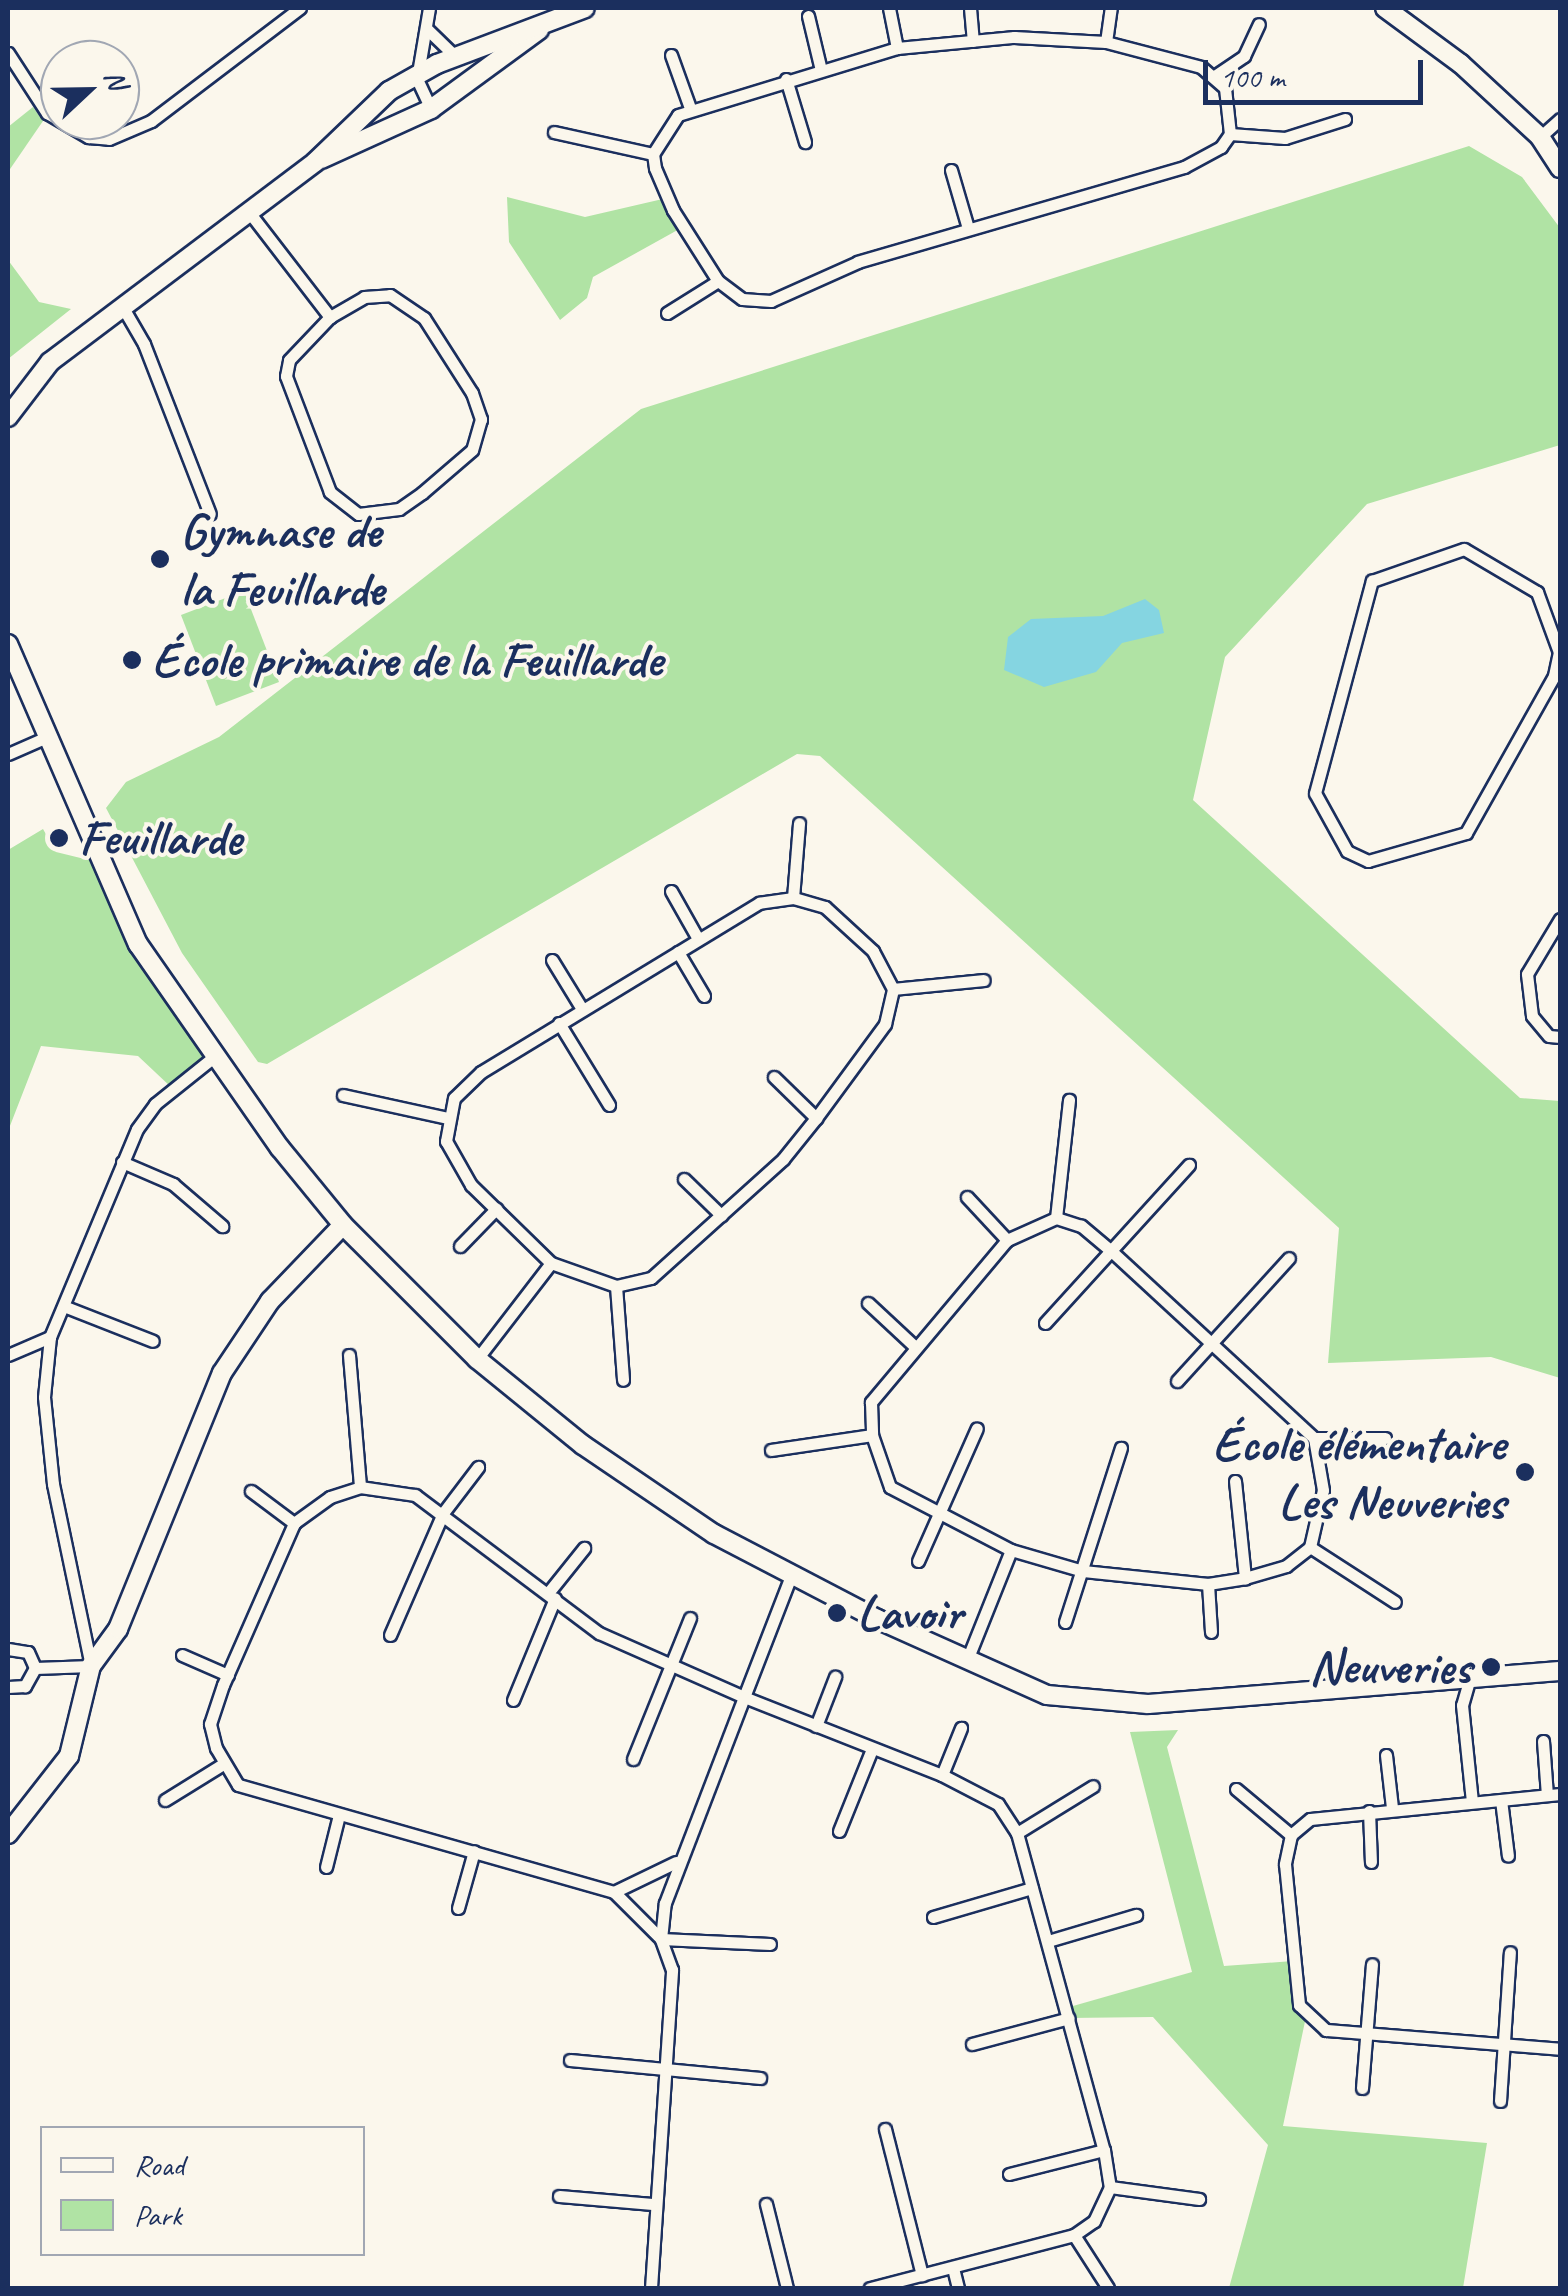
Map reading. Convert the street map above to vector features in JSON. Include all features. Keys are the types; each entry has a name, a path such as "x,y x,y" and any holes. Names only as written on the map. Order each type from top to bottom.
{"street":[{"path":"8,53 46,112 88,137 110,139 151,122 300,8"},
{"path":"428,8 419,72 430,108"},
{"path":"8,417 50,362 315,162 419,72 585,8"},
{"path":"889,8 897,48"},
{"path":"970,8 972,41"},
{"path":"1106,42 1111,8"},
{"path":"1385,8 1461,64 1540,136 1560,168"},
{"path":"808,16 822,70"},
{"path":"315,162 430,108 547,24"},
{"path":"1216,76 1244,56 1259,24"},
{"path":"427,29 456,56"},
{"path":"972,41 1106,42 1216,76 1230,101 1230,134 1221,148 1184,167 858,262 770,302 742,299 718,281 673,210 654,154 665,130 690,108 786,80 897,48 972,41"},
{"path":"672,55 690,108"},
{"path":"786,80 805,142"},
{"path":"1230,134 1286,138 1345,119"},
{"path":"1540,136 1560,120"},
{"path":"554,132 654,154"},
{"path":"951,170 968,228"},
{"path":"248,212 330,316"},
{"path":"668,314 718,281"},
{"path":"380,294 404,300 424,318 478,405 472,450 399,509 358,514 330,492 289,392 288,360 330,316 380,294"},
{"path":"122,306 144,344 210,514"},
{"path":"1464,549 1537,592 1560,651 1554,676 1466,833 1368,861 1347,851 1315,793 1316,776 1372,580 1464,549"},
{"path":"8,644 138,944 215,1056 343,1225 477,1358 583,1445 792,1576 1047,1695 1148,1704 1560,1670"},
{"path":"8,666 23,681"},
{"path":"8,754 46,737"},
{"path":"793,898 799,823"},
{"path":"671,891 698,940"},
{"path":"793,898 825,907 872,951 893,990 885,1024 816,1118 721,1215 651,1278 616,1286 551,1262 471,1184 446,1141 454,1098 481,1072 760,902 793,898"},
{"path":"1560,919 1528,974 1532,1016 1548,1036 1560,1037"},
{"path":"678,952 704,996"},
{"path":"552,960 582,1010"},
{"path":"893,990 984,980"},
{"path":"559,1024 609,1106"},
{"path":"91,1666 53,1484 44,1397 50,1337 66,1307 122,1162 155,1104 215,1056"},
{"path":"774,1077 816,1118"},
{"path":"343,1095 448,1118"},
{"path":"1056,1218 1069,1100"},
{"path":"122,1162 173,1184 222,1226"},
{"path":"1045,1323 1188,1166"},
{"path":"684,1180 721,1215"},
{"path":"968,1197 1007,1240"},
{"path":"460,1246 496,1209"},
{"path":"1056,1218 1081,1226 1314,1438 1324,1490 1310,1547 1286,1566 1208,1584 1083,1571 1011,1550 890,1486 872,1435 870,1402 913,1346 1007,1240 1056,1218"},
{"path":"8,1834 13,1815 39,1797 69,1756 91,1666 118,1629 222,1373 270,1301 343,1225"},
{"path":"1177,1382 1289,1258"},
{"path":"477,1358 551,1262"},
{"path":"616,1286 623,1380"},
{"path":"868,1303 913,1346"},
{"path":"66,1307 153,1341"},
{"path":"8,1355 50,1337"},
{"path":"349,1355 360,1486"},
{"path":"918,1561 978,1428"},
{"path":"771,1450 872,1435"},
{"path":"1314,1438 1385,1438"},
{"path":"1065,1622 1121,1448"},
{"path":"390,1636 443,1513 478,1467"},
{"path":"1234,1481 1245,1578"},
{"path":"651,2288 653,2204 672,1970 662,1939 614,1892 238,1785 223,1764 210,1724 228,1675 294,1523 330,1497 360,1486 415,1495 598,1633 667,1667 942,1774 998,1804 1018,1833 1104,2150 1110,2186 1094,2222 1074,2235 870,2288"},
{"path":"251,1491 294,1523"},
{"path":"1310,1547 1395,1602"},
{"path":"513,1700 552,1595 584,1548"},
{"path":"968,1660 1011,1550"},
{"path":"662,1939 676,1862 792,1576"},
{"path":"1208,1584 1211,1632"},
{"path":"633,1759 690,1618"},
{"path":"8,1647 28,1652 35,1668"},
{"path":"182,1655 228,1675"},
{"path":"35,1668 91,1666"},
{"path":"8,1687 25,1686 35,1668"},
{"path":"816,1726 834,1676"},
{"path":"1469,1680 1462,1705 1472,1802"},
{"path":"942,1774 961,1728"},
{"path":"1543,1741 1554,1795 1310,1819 1291,1835 1286,1864 1299,2005 1326,2030 1560,2050"},
{"path":"839,1831 872,1748"},
{"path":"1386,1755 1392,1808"},
{"path":"165,1800 223,1764"},
{"path":"1018,1833 1093,1786"},
{"path":"1236,1789 1291,1835"},
{"path":"1501,1800 1508,1856"},
{"path":"1369,1811 1371,1862"},
{"path":"326,1867 339,1815"},
{"path":"458,1908 474,1851"},
{"path":"614,1892 676,1862"},
{"path":"933,1917 1032,1888"},
{"path":"1048,1942 1136,1915"},
{"path":"662,1939 770,1944"},
{"path":"1500,2101 1510,1952"},
{"path":"1362,2088 1372,1964"},
{"path":"972,2044 1069,2018"},
{"path":"570,2060 760,2078"},
{"path":"886,2130 922,2275"},
{"path":"1009,2174 1104,2150"},
{"path":"1110,2186 1199,2199"},
{"path":"559,2196 653,2204"},
{"path":"766,2204 786,2288"},
{"path":"1074,2235 1108,2288"},
{"path":"953,2268 958,2288"}],"green space":[{"path":"33,107 40,117 40,125 8,172 8,127"},
{"path":"1469,146 1522,177 1560,228 1560,445 1367,504 1225,657 1193,800 1520,1098 1560,1101 1560,1378 1491,1357 1328,1363 1339,1228 820,756 797,754 267,1064 258,1062 182,953 106,808 126,782 219,737 641,409"},
{"path":"507,197 585,217 667,198 683,227 593,277 587,298 560,320 509,242"},
{"path":"8,260 39,302 71,309 8,359"},
{"path":"244,591 279,682 216,706 181,615"},
{"path":"43,829 56,852 101,863 215,1056 172,1088 138,1056 41,1046 8,1131 8,850"},
{"path":"1178,1730 1167,1747 1224,1966 1293,1961 1307,2012 1283,2126 1487,2143 1463,2288 1229,2288 1268,2145 1153,2017 1069,2018 1066,2008 1192,1972 1130,1732"}],"water":[{"path":"1145,599 1159,610 1164,633 1122,643 1096,672 1044,687 1004,670 1008,637 1031,619 1103,616"}],"place":[{"name":"Gymnase de la Feuillarde","path":"160,559"},
{"name":"École primaire de la Feuillarde","path":"132,660"},
{"name":"Feuillarde","path":"59,838"},
{"name":"École élémentaire Les Neuveries","path":"1525,1472"},
{"name":"Lavoir","path":"837,1613"},
{"name":"Neuveries","path":"1491,1667"}]}
